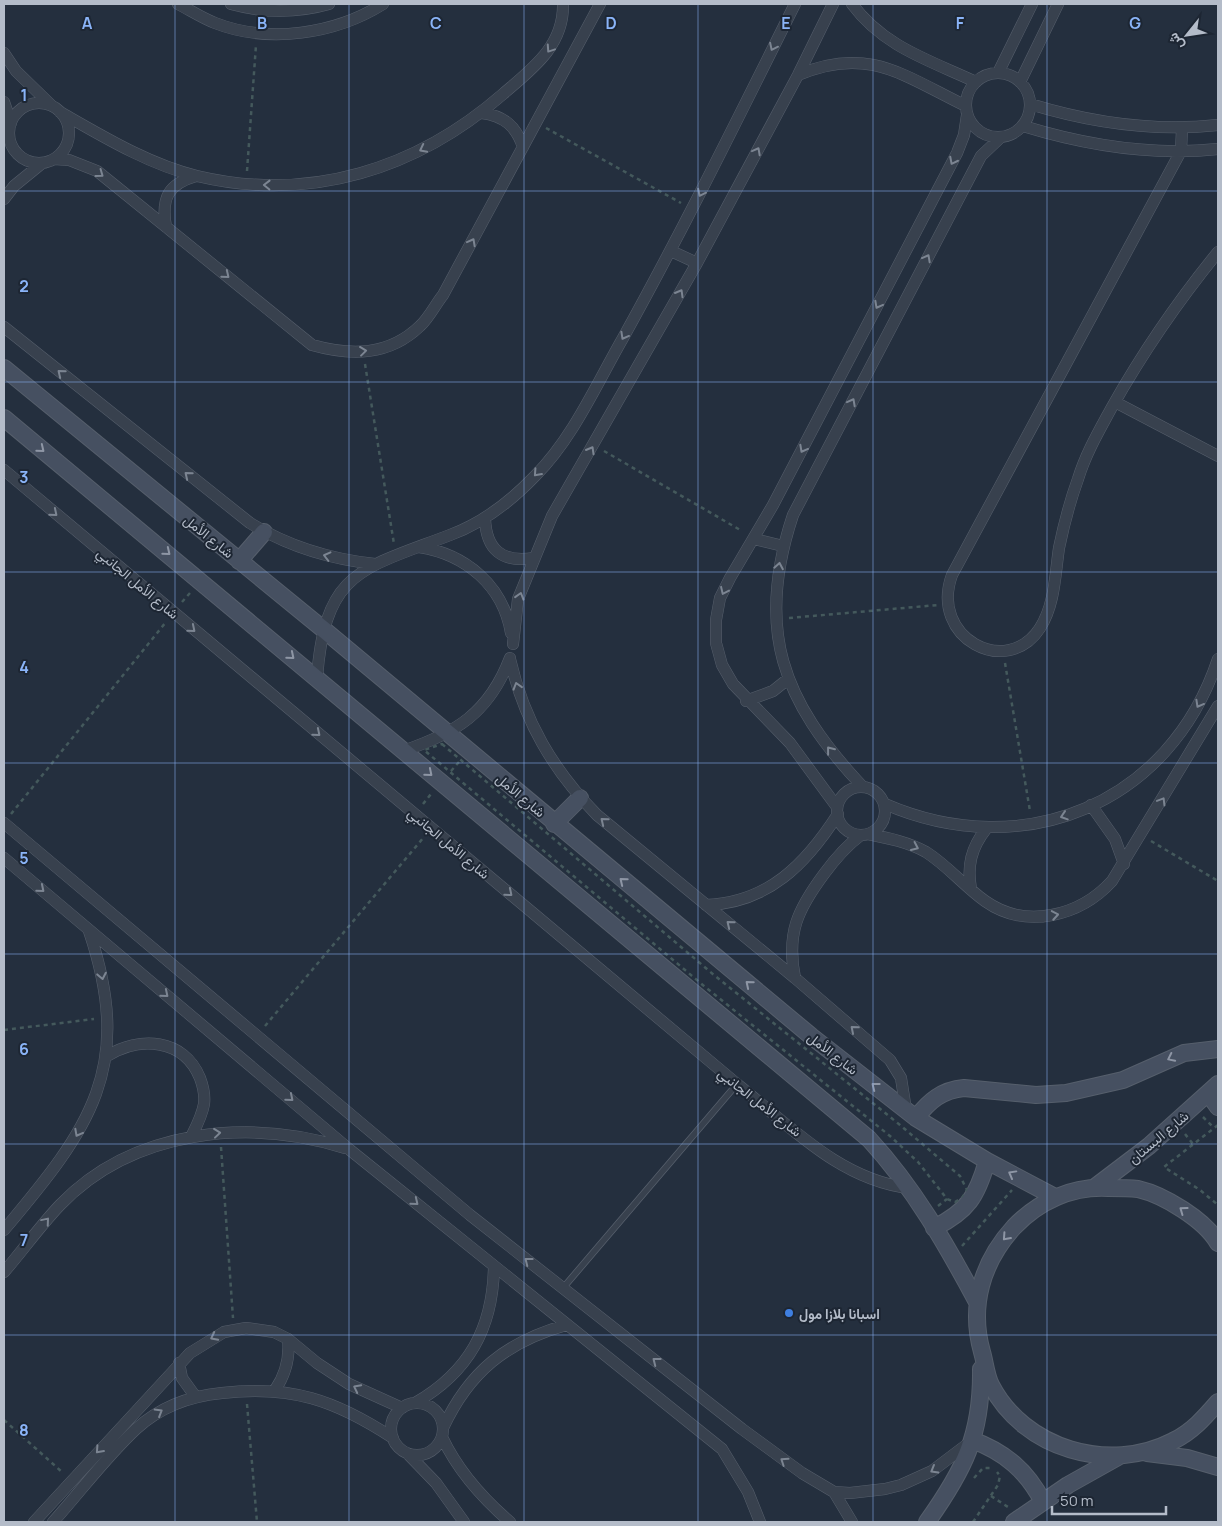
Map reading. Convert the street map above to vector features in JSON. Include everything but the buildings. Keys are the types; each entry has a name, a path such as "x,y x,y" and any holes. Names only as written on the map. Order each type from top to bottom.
{"main road":[{"name":"شارع الأمل","path":"4,368 323,629 554,824 811,1036 911,1114 987,1161 1055,1196"},
{"path":"4,418 201,580 403,751 869,1139 891,1162 928,1214 934,1228 977,1302"},
{"path":"239,561 264,532"},
{"path":"554,824 580,798"},
{"path":"911,1114 931,1100 952,1089 964,1088 1036,1095 1066,1093 1122,1080 1184,1053 1218,1049"},
{"path":"1213,1088 1218,1107"},
{"name":"شارع البستان","path":"1095,1187 1149,1146 1213,1088"},
{"path":"934,1228 952,1220 967,1206 978,1190 987,1161"},
{"path":"927,1522 961,1470 972,1440 981,1386 981,1359 977,1334 977,1302 985,1271 1001,1242 1022,1218 1055,1196 1095,1187 1139,1190 1179,1206 1214,1234 1218,1243"},
{"path":"977,1334 990,1384 1005,1406 1024,1425 1045,1440 1069,1450 1095,1456 1121,1456 1143,1452 1173,1441 1200,1422 1218,1402"},
{"path":"972,1440 1002,1453 1014,1463 1035,1488 1043,1502"},
{"path":"1143,1452 1187,1458 1218,1467"},
{"path":"1018,1519 1081,1477 1121,1456"}],"street":[{"path":"178,4 216,23 257,33 296,34 334,26 370,12 384,4"},
{"path":"231,4 253,10 290,11 329,4"},
{"path":"8,132 18,112 28,105 41,104 57,110 141,155 196,176 246,185 300,185 353,176 404,159 451,135 482,113 548,53 558,35 564,15 563,4"},
{"path":"54,159 69,160 97,171 312,345 337,352 363,353 394,344 420,326 443,295 600,4"},
{"path":"317,678 323,629 339,594 354,576 396,554 452,534 485,518 524,486 558,448 576,420 693,209 795,4"},
{"path":"403,751 447,733 468,721 489,699 501,680 510,658 513,644 518,599 552,516 594,446 697,263 798,75 833,4"},
{"path":"852,4 864,21 881,36 900,47 976,82"},
{"path":"998,73 1032,4"},
{"path":"1020,82 1058,4"},
{"path":"4,53 16,71 57,110 67,124 69,137 64,150 54,159 41,164 14,186 4,199"},
{"path":"798,75 820,66 842,61 866,62 889,68 966,110 971,122 983,134 1000,138 1009,136 1022,126 1027,120 1030,104 1027,92 1020,82 998,73 983,77 970,89 966,110 964,135 956,154 754,539 720,598 716,620 716,643 722,665 732,684 746,701 790,743 838,811 846,829 907,843 925,852 957,875 970,890 986,902 1004,911 1024,916 1044,917 1063,914 1082,906 1099,895 1124,864 1218,706"},
{"path":"4,102 11,144 18,155 28,162 41,164"},
{"path":"1030,104 1095,121 1148,128 1182,129 1218,125"},
{"path":"482,113 495,115 509,122 518,134 523,147"},
{"path":"1022,126 1101,145 1181,151 1218,149"},
{"path":"1182,129 1181,151 952,575 946,590 951,619 958,632 971,642 986,649 1003,650 1017,647 1029,640 1039,630 1047,616 1052,600 1062,537 1076,483 1091,446 1153,338 1218,252"},
{"path":"862,786 820,736 788,679 779,646 776,619 777,578 783,546 793,514 981,156 1000,138"},
{"path":"166,227 163,210 168,193 180,181 196,176"},
{"path":"671,250 697,263"},
{"path":"4,328 237,514 264,532 306,551 352,562 375,564"},
{"path":"1115,402 1218,456"},
{"name":"شارع الأمل الجانبي","path":"4,470 737,1084 850,1171 886,1185 909,1188"},
{"path":"485,518 485,533 492,547 504,557 519,560 534,558"},
{"path":"754,539 783,546"},
{"path":"416,546 437,550 457,558 475,570 490,585 502,602 510,623 513,644"},
{"path":"510,658 521,700 538,739 563,778 580,798 597,815 795,978 890,1060 901,1078 911,1114"},
{"path":"885,804 934,822 986,829 1033,824 1061,817 1091,806 1130,782 1165,752 1193,715 1204,695 1218,659"},
{"path":"746,701 772,691 788,679"},
{"path":"706,905 739,902 769,889 800,862 838,811 843,795 855,787 862,786 874,790 885,804 886,812 880,826 865,834 841,852 802,905 793,933 792,963 795,978"},
{"path":"1091,806 1115,839 1124,864"},
{"path":"4,823 470,1214 771,1452 834,1492 852,1522"},
{"path":"970,890 969,864 978,839 986,829"},
{"path":"4,858 350,1150 722,1449 748,1492 760,1522"},
{"path":"4,1230 59,1163 75,1139 96,1094 107,1056 107,1023 104,991 98,960 88,929"},
{"path":"107,1056 121,1047 155,1042 172,1047 186,1056 197,1070 203,1086 204,1104 191,1137"},
{"path":"4,1272 61,1204 100,1173 143,1150 191,1137 246,1132 299,1136 350,1150"},
{"path":"464,1522 436,1483 407,1453 398,1447 393,1438 392,1421 402,1408 433,1393 449,1379 475,1347 490,1308 494,1266"},
{"path":"407,1453 424,1454 432,1450 453,1407 466,1387 500,1354 543,1332 566,1325"},
{"path":"34,1522 179,1363 202,1344 234,1330 259,1329 288,1338 317,1363 349,1384 402,1408"},
{"path":"275,1390 286,1371 289,1350 288,1338"},
{"path":"179,1363 182,1378 195,1396"},
{"path":"53,1522 136,1429 164,1410 195,1396 275,1390 296,1394 336,1407 356,1416 393,1438"},
{"path":"415,1403 431,1407 441,1420 442,1432 467,1478 510,1522"},
{"path":"834,1492 885,1489 917,1479 947,1462 972,1440"}],"lane":[{"path":"563,1288 737,1084"}],"path":[{"path":"246,185 257,33"},
{"path":"536,122 693,209"},
{"path":"363,353 396,554"},
{"path":"594,446 754,539"},
{"path":"4,823 201,580"},
{"path":"776,619 947,604"},
{"path":"1003,650 1033,824"},
{"path":"442,744 714,975 960,1176 967,1190 962,1198 955,1202 947,1199 918,1162 890,1136 704,986 424,750 442,744"},
{"path":"257,1036 431,828"},
{"path":"1142,835 1218,881"},
{"path":"4,1030 89,1019 107,1023"},
{"path":"1218,1125 1164,1167 1200,1190 1218,1206"},
{"path":"220,1133 234,1330"},
{"path":"952,1257 1021,1179"},
{"path":"246,1391 258,1522"},
{"path":"4,1420 71,1480"},
{"path":"973,1522 998,1485 1000,1476 995,1469 988,1466 983,1468 974,1479"},
{"path":"991,1496 1018,1519"}],"place":[{"name":"اسبانا بلازا مول","path":"789,1313"}]}
